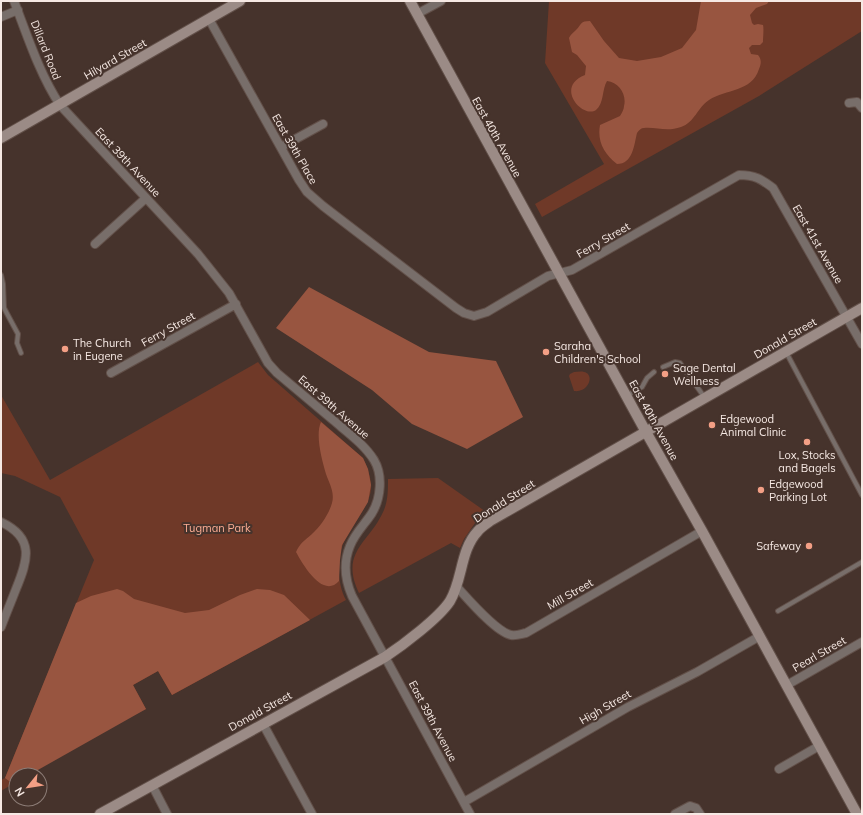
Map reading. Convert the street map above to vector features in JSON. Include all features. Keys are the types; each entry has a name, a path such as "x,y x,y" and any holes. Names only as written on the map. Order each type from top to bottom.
{"street":[{"name":"Dillard Road","path":"14,1 45,78 60,105"},
{"name":"Hilyard Street","path":"1,138 209,19 228,4 240,1"},
{"name":"East 40th Avenue","path":"410,1 857,814"},
{"path":"417,14 441,1"},
{"path":"1,17 18,10"},
{"name":"East 39th Place","path":"209,19 299,180 315,200 456,308 464,313 474,316"},
{"path":"849,103 857,102 862,108"},
{"name":"East 39th Avenue","path":"60,105 198,254 218,278 236,304 268,363 277,373 350,434 367,450 375,462 379,476 380,488 377,502 373,512 357,533 350,546 346,560 347,585 470,814"},
{"path":"281,147 323,124"},
{"name":"Ferry Street","path":"474,316 487,312 548,276 572,270 739,175"},
{"name":"East 41st Avenue","path":"739,175 750,175 762,179 773,188 862,344"},
{"path":"95,244 146,198"},
{"name":"Ferry Street","path":"111,373 236,304"},
{"name":"Donald Street","path":"100,814 385,657 398,648 441,612 457,587 464,557 471,539 479,529 497,517 862,308"},
{"path":"1,522 11,527 24,541 26,560 23,572 1,626"},
{"name":"Mill Street","path":"457,587 493,624 502,631 511,635 519,635 702,531"},
{"name":"High Street","path":"464,802 628,707 697,672 760,636"},
{"name":"Pearl Street","path":"787,685 862,642"},
{"path":"263,724 312,814"},
{"path":"779,769 819,746"},
{"path":"152,785 167,814"},
{"path":"675,814 687,807 693,806 700,814"}],"lane":[{"path":"1,275 4,308 18,334 17,343 21,353"},
{"path":"786,352 862,495"},
{"path":"663,367 675,362 680,363 705,398"},
{"path":"626,396 642,387 647,378 654,372"},
{"path":"778,611 862,562"}],"green space":[{"path":"549,1 862,1 862,31 759,96 542,217 535,204 604,164 545,63"},
{"name":"Tugman Park","path":"258,362 268,375 363,458 370,477 371,488 370,496 345,540 339,558 341,588 346,600 172,695 158,671 133,685 146,709 32,767 9,767 94,560 60,497 15,476 1,473 1,395 50,480"},
{"path":"574,372 587,373 590,379 587,386 579,391 574,391 569,376"},
{"path":"438,478 489,514 475,523 464,539 460,548 451,543 359,593 352,567 354,557 384,510 387,499 388,479"},
{"name":"Tugman Park","path":"8,771 8,787 1,791 1,780 5,778"}],"shaded area":[{"path":"701,1 769,1 767,4 756,8 750,15 754,25 763,25 763,42 760,45 752,45 749,48 751,54 758,55 761,60 756,76 745,86 709,100 693,119 681,127 671,129 643,128 639,130 630,157 626,161 617,164 608,156 602,147 599,131 600,125 621,115 625,102 623,94 618,86 607,81 602,100 596,110 591,112 584,110 579,106 571,94 572,87 576,80 585,75 586,66 577,55 572,52 569,38 582,23 590,21 604,41 619,58 637,61 661,57 682,48 696,30"},
{"path":"309,287 429,352 496,361 523,417 467,449 412,424 372,390 276,328"},
{"path":"321,422 363,458 368,469 371,485 368,502 342,545 339,581 333,585 327,586 320,583 308,572 296,552 301,544 321,524 329,512 333,499 320,448 319,427"},
{"path":"117,589 123,591 134,599 185,613 209,610 240,595 257,589 270,590 284,595 310,620 172,695 158,671 133,685 146,709 43,767 9,767 76,603 91,596"},
{"path":"8,771 8,780 5,778"}],"place":[{"name":"The Church in Eugene","path":"65,349"},
{"name":"Saraha Children's School","path":"546,352"},
{"name":"Sage Dental Wellness","path":"665,374"},
{"name":"Edgewood Animal Clinic","path":"712,425"},
{"name":"Lox, Stocks and Bagels","path":"807,442"},
{"name":"Edgewood Parking Lot","path":"761,490"},
{"name":"Safeway","path":"809,546"}]}
